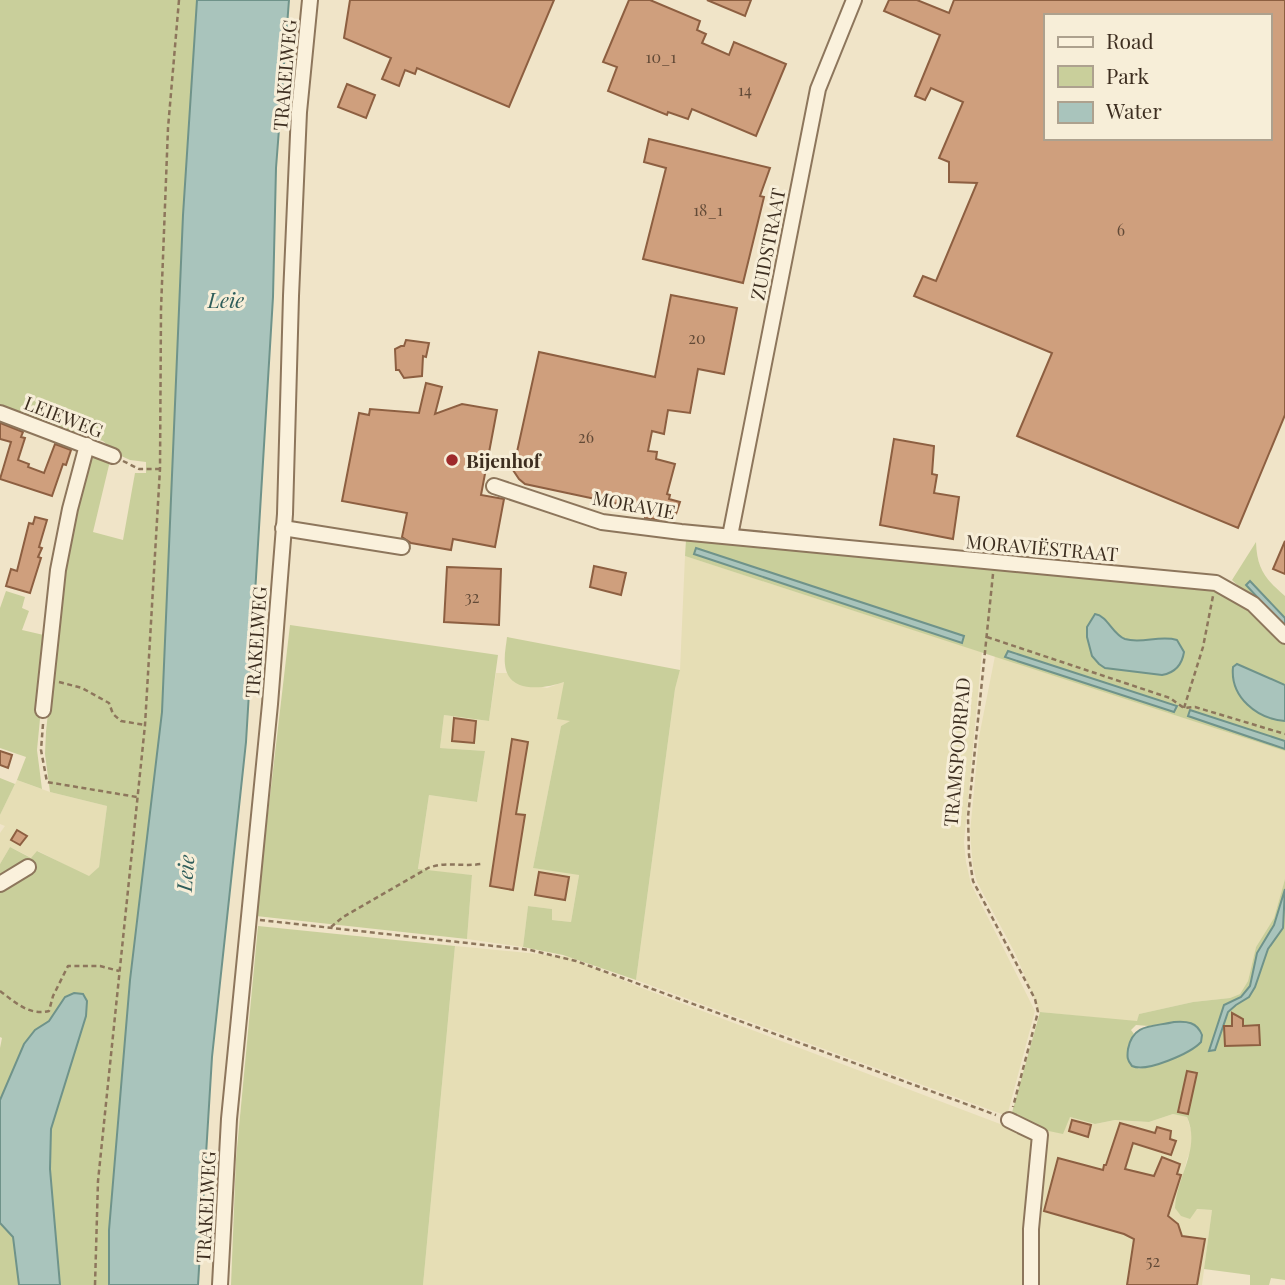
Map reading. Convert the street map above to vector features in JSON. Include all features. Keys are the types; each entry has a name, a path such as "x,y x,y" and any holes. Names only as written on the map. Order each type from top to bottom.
{"street":[{"name":"TRAKELWEG","path":"220,1285 229,1119 284,528 298,125 310,0"},
{"name":"ZUIDSTRAAT","path":"730,536 818,89 854,0"},
{"name":"LEIEWEG","path":"0,413 113,456"},
{"path":"43,710 58,570 87,445"},
{"name":"MORAVIE","path":"494,486 603,522 681,533 776,541"},
{"path":"284,528 402,547"},
{"name":"MORAVIËSTRAAT","path":"776,541 1216,583 1253,604 1285,636"},
{"path":"0,884 28,867"},
{"path":"1009,1120 1040,1135 1031,1229 1031,1285"}],"path":[{"path":"95,1285 98,1181 145,725 160,469 161,309 167,128 179,0"},
{"path":"113,456 139,469 160,469"},
{"name":"TRAMSPOORPAD","path":"994,561 968,817 969,855 974,881 1035,999 1038,1012 1009,1120"},
{"path":"1184,708 1203,648 1216,583"},
{"path":"987,637 1170,698 1184,708 1195,707 1285,734"},
{"path":"47,670 59,682 82,688 109,703 113,713 121,721 145,725"},
{"path":"43,710 41,750 47,782 137,797"},
{"path":"330,928 343,917 428,869 443,863 466,866 481,864"},
{"path":"249,919 530,950 576,961 991,1113"},
{"path":"0,991 26,1010 42,1013 49,1011 53,996 68,966 100,966 120,971"}],"shaded area":[{"path":"685,556 982,652 964,842 966,862 971,884 1035,1011 1007,1116 636,980 675,689 680,670"},
{"path":"995,656 1285,751 1285,879 1274,918 1256,947 1248,981 1240,994 1139,1014 1137,1022 1040,1012 1015,953 977,882 973,867 970,833 979,737"},
{"path":"496,673 507,673 514,682 547,688 564,682 571,721 561,726 533,868 579,874 571,922 552,920 552,909 528,906 523,947 467,939 472,875 418,870 429,795 477,802 485,751 440,748 444,715 489,721"},
{"path":"17,780 50,792 107,806 99,867 89,877 38,851 32,858 10,847 0,864 0,833 5,826 0,824 0,815"},
{"path":"455,946 569,957 639,987 1024,1133 1034,1141 1026,1285 423,1285"},
{"path":"1173,1114 1187,1117 1193,1137 1193,1146 1187,1159 1175,1208 1212,1210 1202,1285 1035,1285 1044,1130 1070,1117 1095,1124 1115,1120 1149,1122"}],"green space":[{"path":"0,0 197,0 183,215 162,712 130,980 109,1230 109,1285 60,1285 50,1169 51,1129 62,1089 65,997 49,1021 35,1030 24,1044 0,1100 0,864 10,847 31,858 37,851 89,876 99,867 107,806 50,792 45,754 57,626 67,557 91,454 110,461 93,532 123,540 135,473 146,473 146,462 130,460 117,454 103,441 64,430 0,406"},
{"path":"686,540 1212,586 1248,605 1285,642 1285,751 685,556"},
{"path":"1256,542 1263,573 1285,596 1285,630 1232,580"},
{"path":"6,591 25,597 22,608 29,611 22,630 48,636 37,750 42,789 17,780 26,757 0,748 0,608"},
{"path":"290,625 498,655 489,721 444,715 440,748 485,751 477,802 429,795 418,869 472,875 467,939 256,916"},
{"path":"507,637 680,670 675,689 636,980 563,955 523,947 528,906 552,909 552,920 571,922 579,875 533,868 561,726 570,721 557,719 564,682 531,687 516,683 510,678 505,662"},
{"path":"0,778 15,784 0,815"},
{"path":"1285,879 1285,1280 1271,1278 1269,1285 1250,1285 1250,1275 1204,1269 1212,1210 1197,1209 1190,1219 1181,1216 1175,1208 1190,1151 1191,1129 1187,1117 1173,1114 1149,1122 1115,1120 1095,1124 1070,1117 1063,1134 1044,1130 1011,1116 1040,1012 1137,1021 1139,1014 1240,994 1248,981 1256,947 1274,918","holes":["1190,1022 1192,1050 1139,1069 1128,1061 1128,1047 1134,1034 1131,1030 1136,1025"]},
{"path":"258,926 455,946 423,1285 231,1285 236,1159"},
{"path":"0,1223 13,1237 19,1285 0,1285"}],"water":[{"name":"Leie","path":"197,0 289,0 276,168 273,297 246,742 212,1057 198,1285 109,1285 109,1230 130,980 162,712 183,215"},
{"path":"696,548 964,636 962,643 694,554"},
{"path":"1250,581 1285,618 1285,627 1246,585"},
{"path":"1095,614 1125,639 1177,640 1184,652 1183,657 1174,670 1162,675 1105,668 1092,656 1087,637 1087,627"},
{"path":"1008,651 1177,706 1174,712 1005,657"},
{"path":"1237,664 1285,685 1285,721 1265,716 1247,705 1233,678 1233,667"},
{"path":"1190,710 1285,741 1285,749 1188,716"},
{"path":"1285,889 1283,928 1268,949 1249,997 1228,1012 1215,1050 1209,1051 1224,1005 1241,997 1250,986 1257,953 1274,925"},
{"path":"74,993 83,994 87,1001 86,1016 51,1129 50,1169 60,1285 19,1285 13,1237 0,1223 0,1100 24,1044 35,1030 49,1021 65,997"},
{"path":"1174,1022 1194,1025 1202,1035 1201,1042 1168,1061 1147,1067 1132,1066 1128,1060 1128,1049 1134,1035 1145,1028"}],"building":[{"path":"350,0 554,0 509,107 417,68 415,74 405,70 399,86 382,79 391,58 344,38"},
{"path":"629,0 650,0 700,21 697,30 706,34 702,43 729,55 734,42 786,64 756,136 692,109 688,119 668,112 667,115 608,91 617,67 603,62"},
{"path":"707,0 751,0 745,16"},
{"path":"889,0 917,0 949,13 954,0 1285,0 1285,415 1238,528 1017,436 1052,353 914,296 923,276 936,281 977,183 949,182 949,162 939,158 963,102 931,88 925,100 915,96 940,35 884,11"},
{"path":"347,84 375,95 366,118 338,107"},
{"path":"649,139 770,168 760,196 764,197 743,283 643,259 666,168 644,162"},
{"path":"671,295 737,308 724,374 698,369 690,413 668,410 664,434 652,431 648,451 657,452 656,459 675,464 667,494 670,495 669,499 680,502 676,514 668,511 665,520 645,518 647,510 525,484 513,470 539,352 655,377"},
{"path":"406,340 429,343 426,357 423,356 422,376 404,378 399,370 396,370 395,349 404,346"},
{"path":"426,383 442,387 435,414 462,404 497,410 481,495 504,499 495,547 453,539 451,550 411,543 402,537 407,513 342,501 359,413 369,415 370,409 419,413"},
{"path":"0,423 23,432 21,437 25,438 18,460 29,464 28,467 44,473 55,444 71,450 52,496 0,479 11,442 0,439"},
{"path":"894,439 934,446 932,474 937,475 934,493 959,497 953,539 880,525"},
{"path":"35,517 47,520 39,547 42,548 38,557 41,558 30,593 6,586 11,569 17,571 29,523 33,524"},
{"path":"1285,541 1285,574 1273,569"},
{"path":"594,566 626,573 621,595 590,587"},
{"path":"447,567 501,569 499,625 444,622"},
{"path":"454,718 476,721 474,743 452,741"},
{"path":"512,739 528,742 516,814 525,815 513,890 490,886"},
{"path":"0,751 12,755 8,768 0,765"},
{"path":"17,830 27,836 20,845 11,840"},
{"path":"539,872 569,877 565,900 535,895"},
{"path":"1232,1013 1243,1019 1243,1026 1259,1025 1260,1045 1225,1046 1224,1026 1232,1026"},
{"path":"1187,1071 1197,1073 1188,1114 1178,1112"},
{"path":"1072,1120 1091,1125 1088,1137 1069,1131"},
{"path":"1120,1123 1155,1133 1157,1127 1171,1131 1170,1139 1176,1141 1171,1155 1133,1143 1125,1169 1154,1176 1162,1157 1180,1164 1177,1174 1181,1175 1168,1216 1178,1224 1182,1236 1205,1239 1197,1285 1127,1285 1134,1239 1044,1211 1058,1158 1103,1170"}],"place":[{"name":"Bijenhof","path":"452,460"}]}
